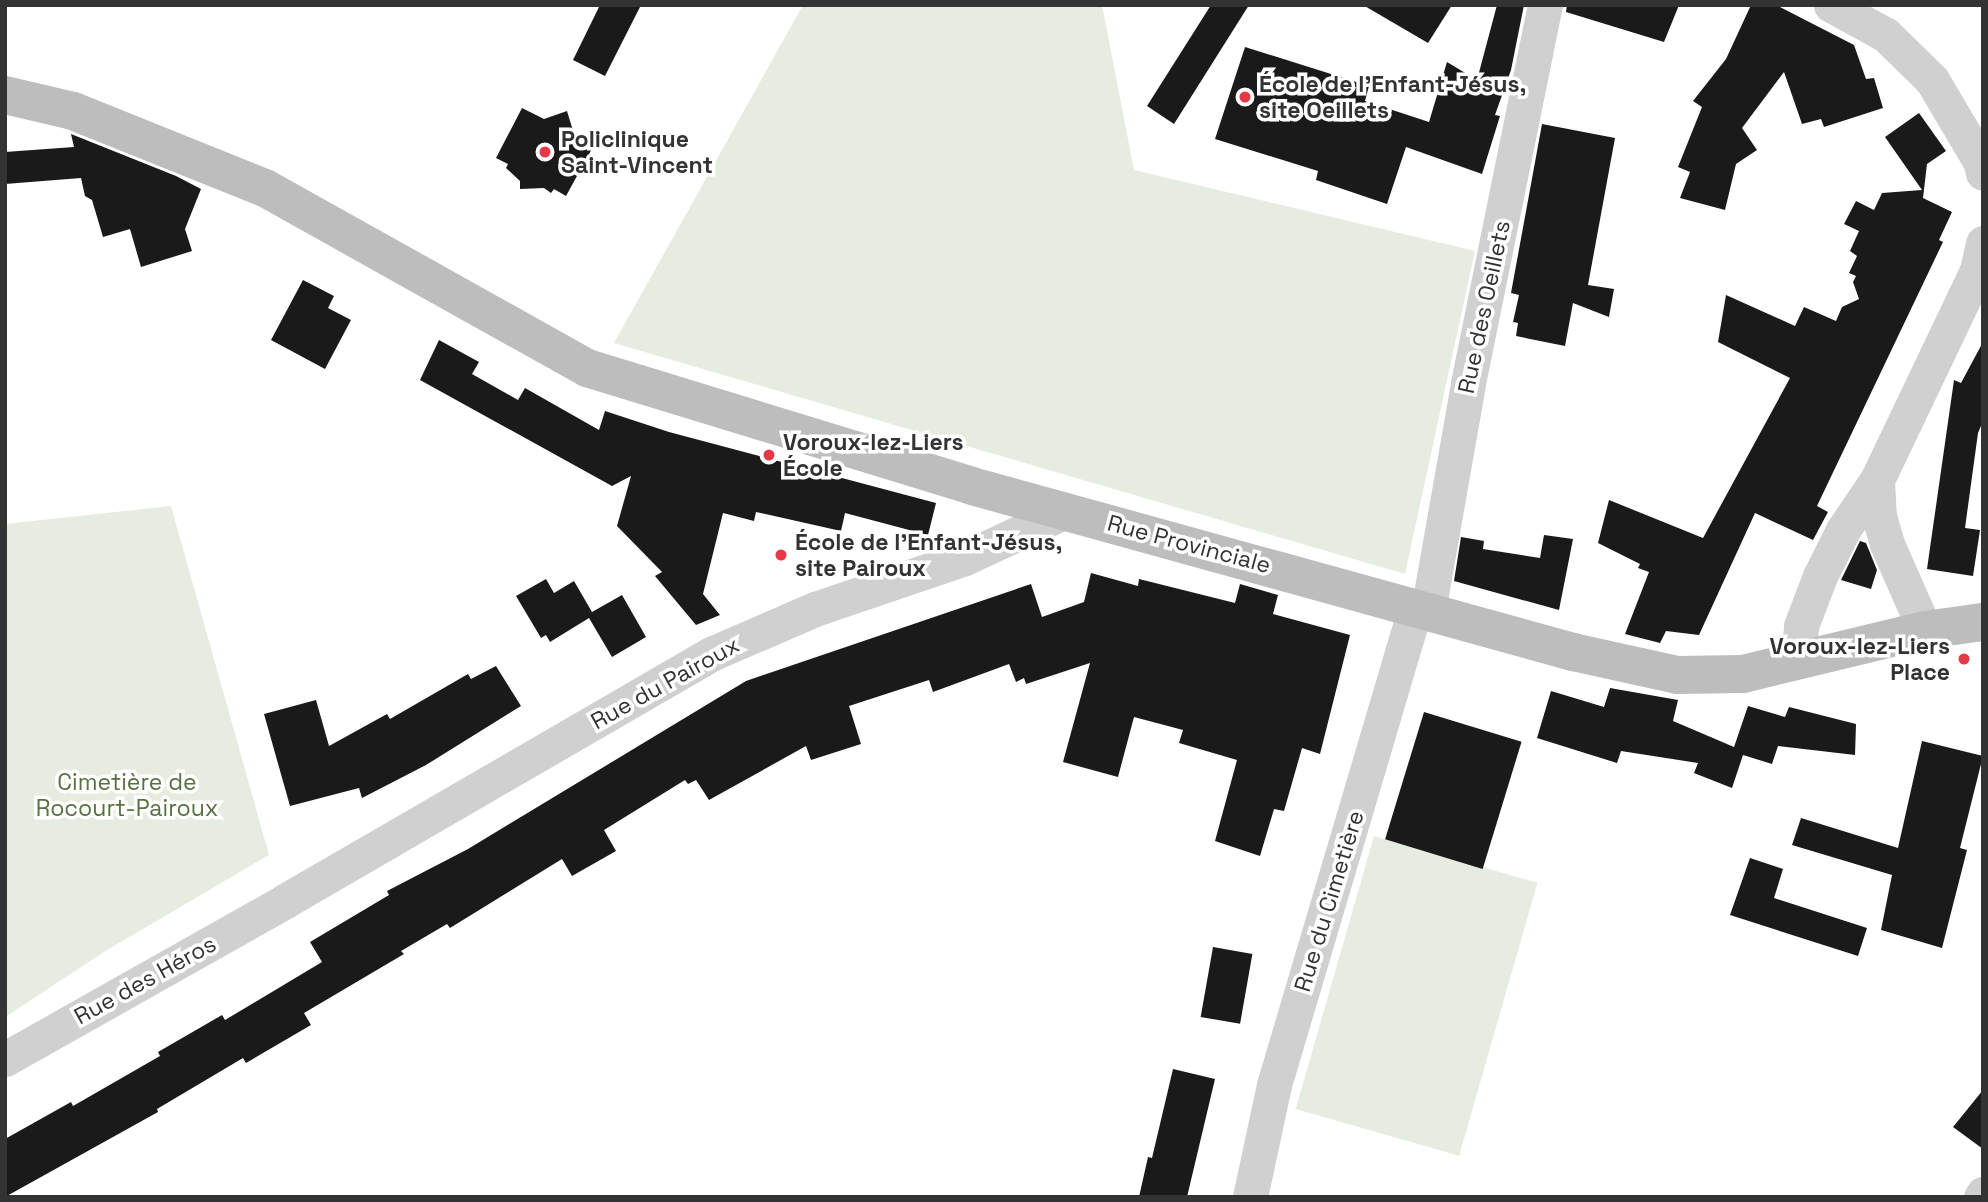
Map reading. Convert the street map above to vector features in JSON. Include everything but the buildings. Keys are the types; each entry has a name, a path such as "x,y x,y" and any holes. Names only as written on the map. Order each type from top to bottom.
{"main road":[{"name":"Rue Provinciale","path":"5,95 73,111 265,188 587,368 845,448 1066,511 1573,652 1678,675 1743,674 1926,630"},
{"path":"1926,630 1983,622"}],"street":[{"name":"Rue des Oeillets","path":"1422,609 1545,5"},
{"path":"1831,5 1886,35 1932,80 1981,163 1983,173"},
{"path":"1797,661 1801,626 1820,576 1843,530 1877,480 1977,270 1983,243"},
{"path":"1877,480 1880,516 1887,544 1926,630"},
{"name":"Rue du Pairoux","path":"285,901 711,654 816,608 965,558 1066,511"},
{"name":"Rue du Cimetière","path":"1250,1197 1274,1084 1422,609"},
{"name":"Rue des Héros","path":"5,1059 285,901"}],"green space":[{"path":"803,5 1102,5 1134,170 1475,251 1405,574 614,343"},
{"name":"Cimetière de Rocourt-Pairoux","path":"171,506 269,855 107,950 5,1017 5,524"},
{"path":"1374,836 1537,883 1459,1156 1296,1109"}],"place":[{"name":"École de l'Enfant-Jésus, site Oeillets","path":"1245,97"},
{"name":"Policlinique Saint-Vincent","path":"545,152"},
{"name":"Voroux-lez-Liers École","path":"769,455"},
{"name":"École de l'Enfant-Jésus, site Pairoux","path":"781,555"},
{"name":"Voroux-lez-Liers Place","path":"1964,659"}]}
